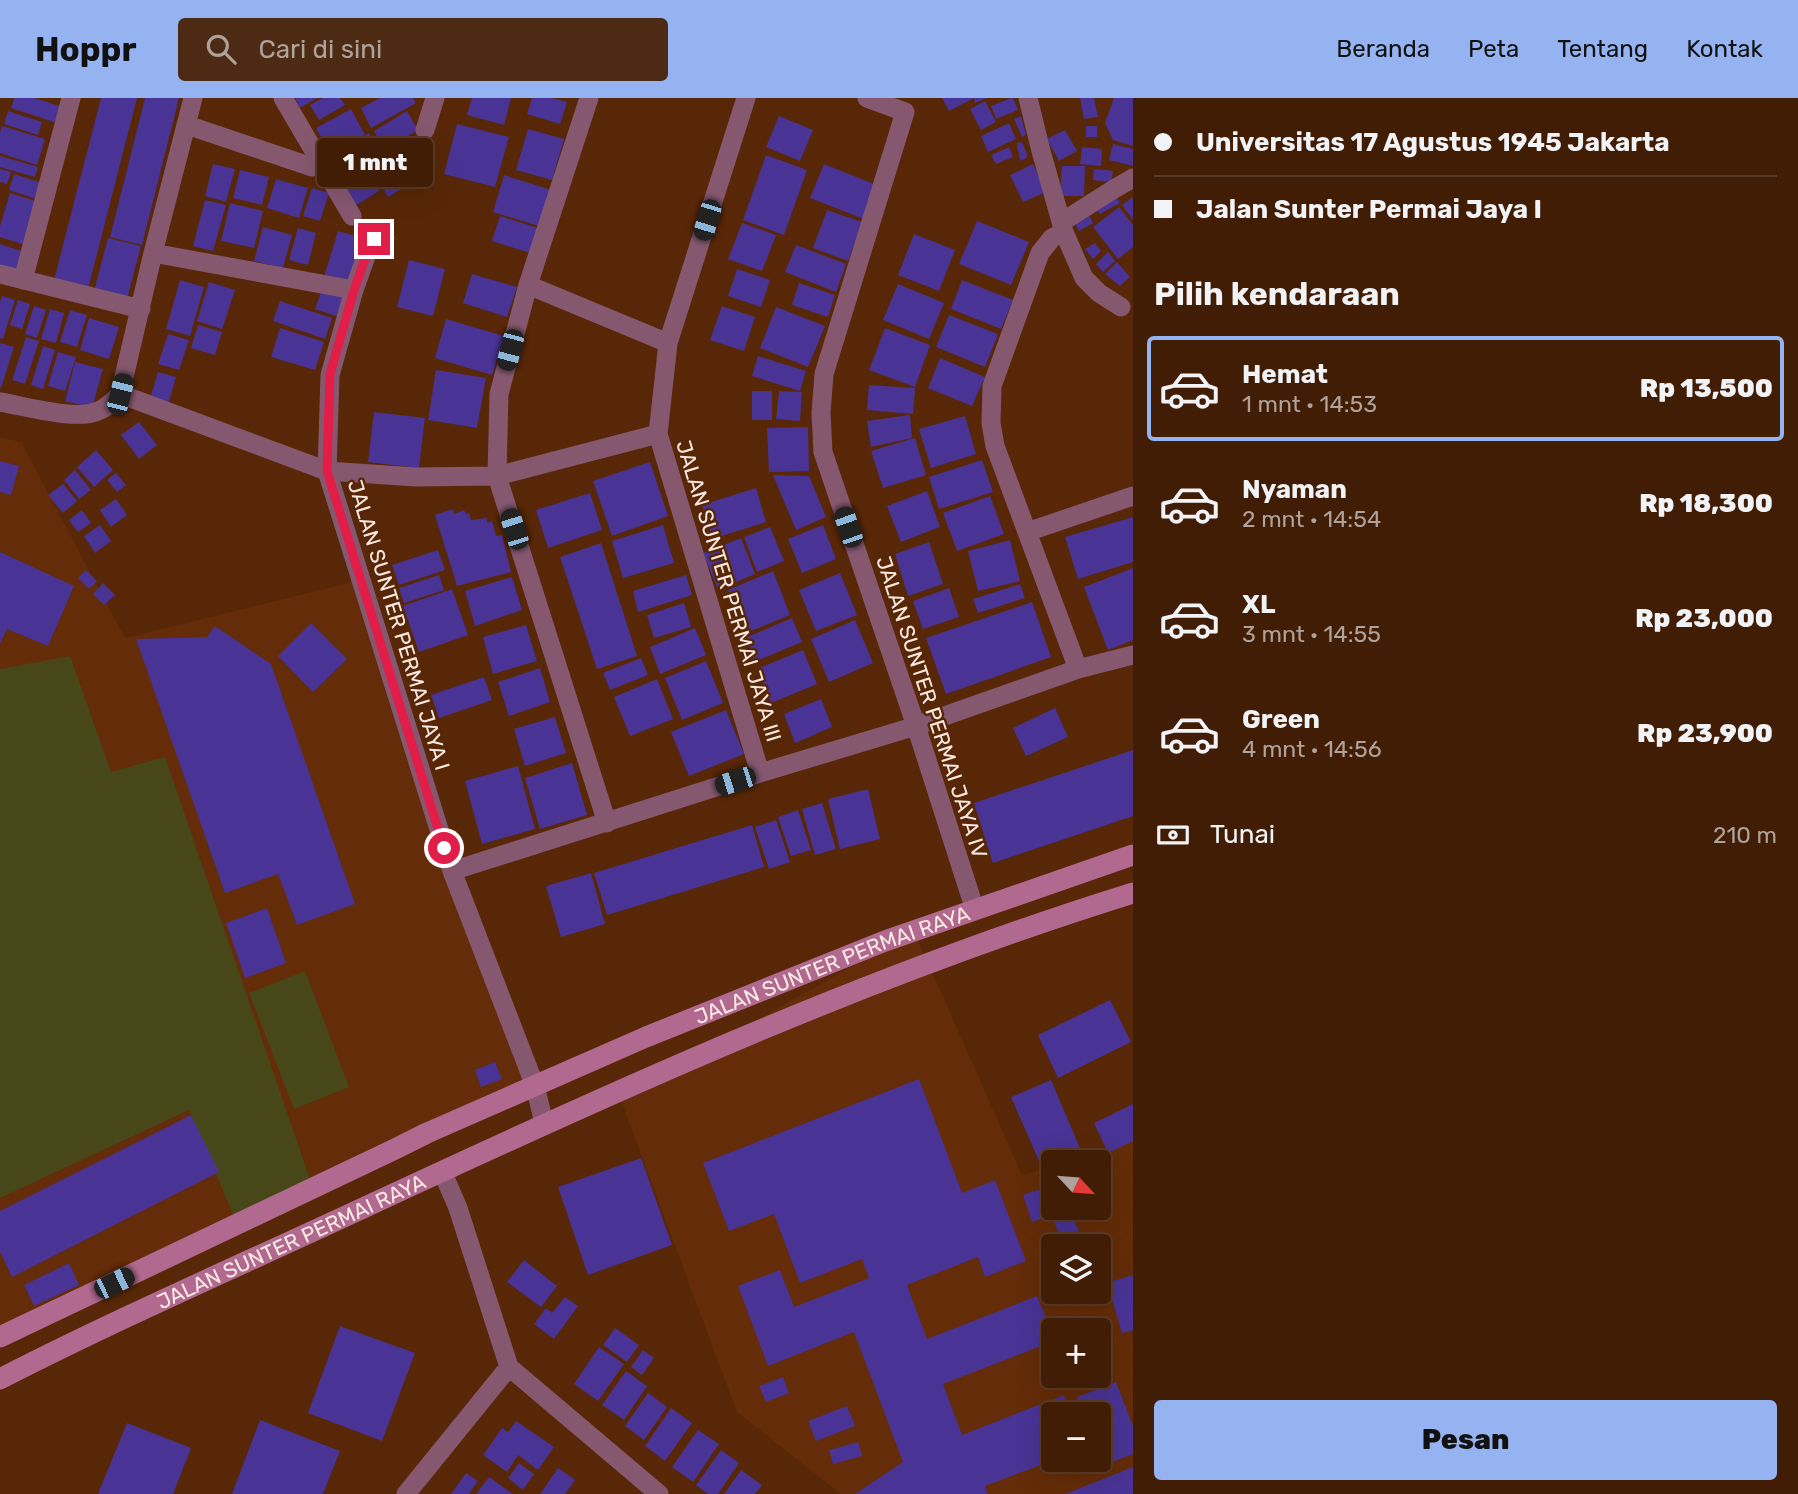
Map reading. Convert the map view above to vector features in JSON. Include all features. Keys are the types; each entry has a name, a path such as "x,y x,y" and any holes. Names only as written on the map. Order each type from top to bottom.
{"street":[{"path":"23,280 71,98"},
{"path":"0,402 79,416 108,406 120,394 193,98"},
{"path":"283,98 352,216"},
{"path":"425,130 435,98"},
{"path":"589,98 528,285 499,394 497,476 607,823"},
{"name":"JALAN SUNTER PERMAI JAYA III","path":"746,98 668,343 658,434 760,773"},
{"name":"JALAN SUNTER PERMAI JAYA IV","path":"867,98 910,105 824,374 821,413 823,452 975,910"},
{"path":"1028,98 1059,231 1084,278 1099,293 1127,310"},
{"path":"187,125 312,167"},
{"path":"1078,669 995,446 991,423 992,386 1040,253 1059,231 1114,189 1133,178"},
{"name":"JALAN SUNTER PERMAI JAYA I","path":"385,239 374,239 370,245 330,374 327,471 452,871 535,1086"},
{"path":"153,253 354,290"},
{"path":"0,274 141,309"},
{"path":"528,285 668,343"},
{"path":"120,394 327,471 416,477 497,476 658,434"},
{"path":"1027,532 1133,496"},
{"path":"452,871 916,726 1078,669 1133,655"},
{"name":"JALAN SUNTER PERMAI RAYA","path":"0,1337 427,1133 646,1037 874,945 1133,855"},
{"name":"JALAN SUNTER PERMAI RAYA","path":"0,1379 544,1123 658,1073 897,975 1133,893"},
{"path":"535,1086 544,1123"},
{"path":"442,1171 458,1208 509,1367 659,1494"},
{"path":"410,1493 509,1367"}],"shaded area":[{"path":"0,437 21,442 125,638 361,580 535,1085 0,1337"},
{"path":"70,656 111,772 165,757 313,1188 237,1224 189,1110 0,1198 0,669"},
{"path":"914,931 1022,1175 1041,1169 1041,1220 1111,1220 1111,1150 1102,1150 1133,1140 1133,1494 841,1494 737,1412 620,1098"},
{"path":"305,971 349,1087 294,1109 249,993"}],"building":[{"path":"14,98 34,98 63,107 57,123 11,108"},
{"path":"101,98 137,98 87,293 53,284"},
{"path":"145,98 179,98 142,245 110,237"},
{"path":"295,98 317,98 300,108"},
{"path":"323,98 340,98 345,105 319,120 310,105"},
{"path":"380,98 413,98 416,103 371,128 361,108"},
{"path":"472,98 511,98 504,125 467,115"},
{"path":"532,98 552,98 567,102 560,124 527,114"},
{"path":"942,98 974,98 949,111"},
{"path":"974,98 987,98 975,103"},
{"path":"1011,98 1018,110 996,119 991,106"},
{"path":"1080,98 1094,98 1098,117 1084,119"},
{"path":"1114,98 1133,98 1133,146 1113,140 1105,123"},
{"path":"985,101 996,122 981,130 970,109"},
{"path":"351,109 365,135 330,153 316,128"},
{"path":"8,111 42,122 38,135 4,124"},
{"path":"407,111 418,130 385,150 374,131"},
{"path":"779,116 813,130 800,161 766,147"},
{"path":"1021,116 1026,135 1022,137 1014,119"},
{"path":"1009,123 1016,139 988,152 981,136"},
{"path":"457,124 509,137 495,187 444,174"},
{"path":"2,126 45,139 37,165 0,153"},
{"path":"1086,126 1097,126 1097,137 1086,137"},
{"path":"528,129 564,139 552,180 516,170"},
{"path":"1065,130 1077,151 1059,161 1047,139"},
{"path":"369,133 381,154 339,180 326,159"},
{"path":"418,136 436,167 419,177 401,146"},
{"path":"1022,142 1028,157 1020,161 1017,143"},
{"path":"1113,144 1133,149 1133,166 1109,160"},
{"path":"1009,147 1013,157 996,164 991,155"},
{"path":"1082,147 1102,149 1101,166 1080,164"},
{"path":"766,155 807,170 784,235 743,220"},
{"path":"0,156 38,167 35,177 0,167"},
{"path":"401,159 417,182 408,188 392,165"},
{"path":"213,164 235,169 226,202 205,196"},
{"path":"824,164 879,186 866,220 810,198"},
{"path":"1033,164 1046,192 1023,202 1010,175"},
{"path":"1062,166 1085,166 1084,196 1060,196"},
{"path":"365,168 379,191 355,206 341,183"},
{"path":"0,169 11,172 7,184 0,182"},
{"path":"1094,169 1113,171 1111,182 1093,180"},
{"path":"240,170 269,177 262,205 233,198"},
{"path":"392,170 403,188 388,197 378,179"},
{"path":"14,174 42,183 37,199 9,190"},
{"path":"504,175 551,190 539,226 493,212"},
{"path":"276,179 308,188 299,218 267,208"},
{"path":"312,188 329,193 320,221 303,216"},
{"path":"10,193 39,202 25,245 0,237 0,226"},
{"path":"1115,194 1120,203 1100,214 1095,208"},
{"path":"1133,197 1133,220 1122,205"},
{"path":"205,200 226,205 213,251 193,246"},
{"path":"230,203 263,211 254,248 221,241"},
{"path":"1119,207 1133,225 1133,247 1118,259 1093,227"},
{"path":"827,210 862,222 848,261 813,248"},
{"path":"1087,211 1093,223 1079,231 1073,219"},
{"path":"500,216 538,228 530,253 492,241"},
{"path":"977,221 1029,242 1011,285 959,264"},
{"path":"742,223 776,235 762,271 728,259"},
{"path":"263,227 292,235 283,268 254,261"},
{"path":"298,228 316,233 308,265 289,260"},
{"path":"338,231 363,238 349,284 324,277"},
{"path":"914,234 955,250 939,291 898,275"},
{"path":"108,238 141,246 127,299 94,291"},
{"path":"1095,243 1101,251 1093,259 1085,249"},
{"path":"0,244 25,252 18,271 0,265"},
{"path":"796,245 846,264 836,292 785,272"},
{"path":"1108,252 1115,261 1103,272 1096,264"},
{"path":"409,260 445,269 433,316 397,307"},
{"path":"1117,262 1130,277 1120,286 1105,274"},
{"path":"737,269 770,280 761,307 728,296"},
{"path":"472,274 517,287 507,317 463,303"},
{"path":"180,280 204,287 190,336 166,329"},
{"path":"962,280 1013,300 1001,329 951,309"},
{"path":"209,282 235,290 222,329 197,321"},
{"path":"799,283 835,295 828,317 792,305"},
{"path":"898,284 944,303 929,339 883,320"},
{"path":"322,289 349,298 342,318 315,309"},
{"path":"2,296 15,300 3,339 0,338"},
{"path":"18,300 30,304 22,329 10,325"},
{"path":"280,301 332,318 325,339 273,321"},
{"path":"34,306 46,310 37,338 25,334"},
{"path":"722,306 755,317 744,351 710,340"},
{"path":"776,307 825,326 808,367 760,348"},
{"path":"50,309 64,313 56,343 41,339"},
{"path":"70,310 87,315 77,347 60,342"},
{"path":"949,315 998,334 985,367 936,347"},
{"path":"89,318 119,327 109,359 80,350"},
{"path":"446,319 504,336 492,375 435,358"},
{"path":"198,325 222,332 215,355 191,348"},
{"path":"280,328 324,342 315,370 271,357"},
{"path":"885,328 930,345 915,387 869,370"},
{"path":"168,334 189,340 179,370 158,364"},
{"path":"26,337 39,341 25,384 12,380"},
{"path":"0,343 14,347 1,388 0,388"},
{"path":"43,346 55,350 43,389 31,385"},
{"path":"58,352 76,357 65,391 48,386"},
{"path":"758,356 806,371 800,391 752,376"},
{"path":"940,358 985,377 972,406 928,388"},
{"path":"75,362 103,369 92,408 65,401"},
{"path":"436,370 486,378 477,428 428,420"},
{"path":"158,372 176,377 167,407 149,402"},
{"path":"869,385 915,388 913,414 867,410"},
{"path":"752,391 772,391 772,420 752,420"},
{"path":"779,391 802,392 800,421 776,419"},
{"path":"374,412 425,418 419,468 368,462"},
{"path":"910,415 912,438 871,447 867,421"},
{"path":"965,416 976,454 931,468 919,429"},
{"path":"139,422 157,445 139,459 121,435"},
{"path":"808,427 809,471 769,472 767,428"},
{"path":"915,438 926,475 883,488 871,451"},
{"path":"96,450 113,470 94,487 77,467"},
{"path":"982,460 993,492 939,509 929,477"},
{"path":"0,461 19,466 11,495 0,492"},
{"path":"650,462 668,516 612,536 593,481"},
{"path":"75,470 91,490 79,499 64,480"},
{"path":"116,473 126,485 117,492 107,480"},
{"path":"773,475 809,476 826,517 796,530"},
{"path":"63,484 77,501 63,513 48,495"},
{"path":"756,488 766,522 712,539 702,505"},
{"path":"927,491 940,527 901,542 887,506"},
{"path":"590,493 602,530 548,548 536,510"},
{"path":"990,496 1004,534 957,551 943,513"},
{"path":"116,499 127,515 111,527 100,510"},
{"path":"453,509 454,514 464,510 466,514 469,513 471,520 487,518 487,523 492,521 496,536 502,535 511,572 457,586 435,515"},
{"path":"82,510 91,523 78,532 69,520"},
{"path":"1133,517 1133,562 1078,579 1065,537"},
{"path":"100,525 111,541 95,553 84,536"},
{"path":"663,525 674,563 623,578 612,541"},
{"path":"823,525 836,559 802,573 788,539"},
{"path":"770,527 784,561 757,572 744,537"},
{"path":"741,538 755,574 718,590 703,553"},
{"path":"1010,540 1020,581 978,591 968,551"},
{"path":"929,542 943,584 908,596 895,554"},
{"path":"601,543 637,656 597,669 560,557"},
{"path":"438,550 445,570 399,585 392,565"},
{"path":"0,552 74,586 48,646 7,629 0,644"},
{"path":"1133,568 1133,640 1108,650 1084,587"},
{"path":"86,570 97,581 89,589 78,578"},
{"path":"773,571 790,615 746,633 728,590"},
{"path":"840,573 857,615 816,631 799,590"},
{"path":"439,575 444,590 404,603 399,588"},
{"path":"686,575 692,595 638,612 633,591"},
{"path":"512,577 522,610 475,626 465,591"},
{"path":"103,583 115,595 104,605 93,594"},
{"path":"1020,584 1025,598 978,613 973,599"},
{"path":"949,588 959,617 923,629 913,601"},
{"path":"452,589 468,635 419,652 403,606"},
{"path":"1032,602 1051,657 946,694 926,638"},
{"path":"684,603 691,627 654,638 647,615"},
{"path":"792,618 802,642 754,662 745,638"},
{"path":"855,620 873,663 829,682 811,639"},
{"path":"311,623 347,659 313,692 278,656"},
{"path":"526,625 537,661 493,674 483,637"},
{"path":"215,626 271,664 355,904 297,925 278,874 225,893 136,639 207,637"},
{"path":"695,628 706,655 660,674 650,647"},
{"path":"803,650 817,684 771,703 757,669"},
{"path":"641,658 648,675 610,690 603,673"},
{"path":"706,661 723,703 682,720 665,678"},
{"path":"540,668 550,702 509,716 498,682"},
{"path":"484,677 492,700 439,718 431,695"},
{"path":"657,679 673,719 630,736 614,697"},
{"path":"821,699 832,727 795,743 784,714"},
{"path":"1055,708 1068,737 1026,756 1013,728"},
{"path":"726,710 744,754 689,776 671,732"},
{"path":"555,717 566,753 525,766 514,729"},
{"path":"1133,750 1133,816 993,863 974,803"},
{"path":"572,763 587,815 540,829 525,778"},
{"path":"518,766 535,829 482,844 465,781"},
{"path":"868,789 880,839 840,849 828,799"},
{"path":"822,803 836,849 815,855 802,809"},
{"path":"798,810 811,850 791,856 778,817"},
{"path":"776,820 790,862 769,869 755,827"},
{"path":"752,825 764,867 607,915 594,873"},
{"path":"591,873 605,924 561,937 546,886"},
{"path":"267,908 286,963 245,978 226,923"},
{"path":"1110,1000 1131,1042 1058,1078 1038,1035"},
{"path":"495,1062 502,1079 481,1087 475,1070"},
{"path":"919,1079 962,1193 995,1180 1026,1261 985,1277 978,1257 907,1285 927,1339 1037,1296 1046,1318 1041,1318 1041,1346 943,1384 962,1435 1041,1404 1041,1465 985,1486 988,1494 855,1494 903,1462 854,1332 768,1366 738,1286 780,1270 794,1307 869,1278 862,1259 800,1283 774,1214 729,1231 703,1163"},
{"path":"1051,1080 1081,1150 1041,1150 1041,1165 1011,1097"},
{"path":"1133,1104 1133,1141 1111,1152 1107,1150 1094,1123"},
{"path":"191,1115 219,1172 12,1277 0,1252 0,1211"},
{"path":"641,1158 672,1245 588,1275 558,1187"},
{"path":"1041,1189 1041,1218 1032,1222 1023,1195"},
{"path":"1074,1220 1079,1231 1060,1234 1054,1222"},
{"path":"524,1260 557,1286 541,1307 507,1282"},
{"path":"69,1263 79,1285 34,1306 24,1285"},
{"path":"1133,1275 1133,1330 1122,1333 1111,1296 1111,1282"},
{"path":"565,1297 578,1306 554,1339 534,1324 546,1308 552,1313"},
{"path":"340,1326 415,1353 382,1441 308,1413"},
{"path":"615,1328 639,1345 627,1362 603,1345"},
{"path":"599,1347 624,1364 598,1401 574,1384"},
{"path":"643,1350 654,1358 642,1375 631,1367"},
{"path":"626,1371 647,1386 624,1420 602,1405"},
{"path":"783,1377 789,1393 766,1402 759,1386"},
{"path":"1116,1382 1133,1426 1133,1454 1111,1462 1111,1402 1079,1402 1077,1397 1100,1388 1111,1388 1111,1384"},
{"path":"648,1393 667,1407 644,1440 625,1426"},
{"path":"1064,1395 1067,1402 1046,1402"},
{"path":"847,1406 855,1426 816,1441 808,1421"},
{"path":"671,1408 692,1423 665,1461 645,1446"},
{"path":"260,1420 340,1451 323,1494 232,1494"},
{"path":"516,1421 554,1447 538,1470 518,1455 507,1472 483,1455 502,1428 508,1432"},
{"path":"127,1423 191,1448 173,1494 98,1494"},
{"path":"698,1430 719,1444 693,1482 672,1467"},
{"path":"858,1442 862,1456 833,1464 829,1450"},
{"path":"721,1450 739,1463 718,1494 708,1494 696,1485"},
{"path":"519,1463 534,1474 523,1490 508,1478"},
{"path":"1133,1467 1133,1494 1065,1494"},
{"path":"558,1468 575,1480 565,1494 540,1494"},
{"path":"741,1470 762,1485 755,1494 724,1494"},
{"path":"466,1473 478,1481 469,1494 451,1494"},
{"path":"489,1477 513,1494 476,1494"}],"route":[{"path":"374,239 354,290 330,374 327,471 444,848"}]}
